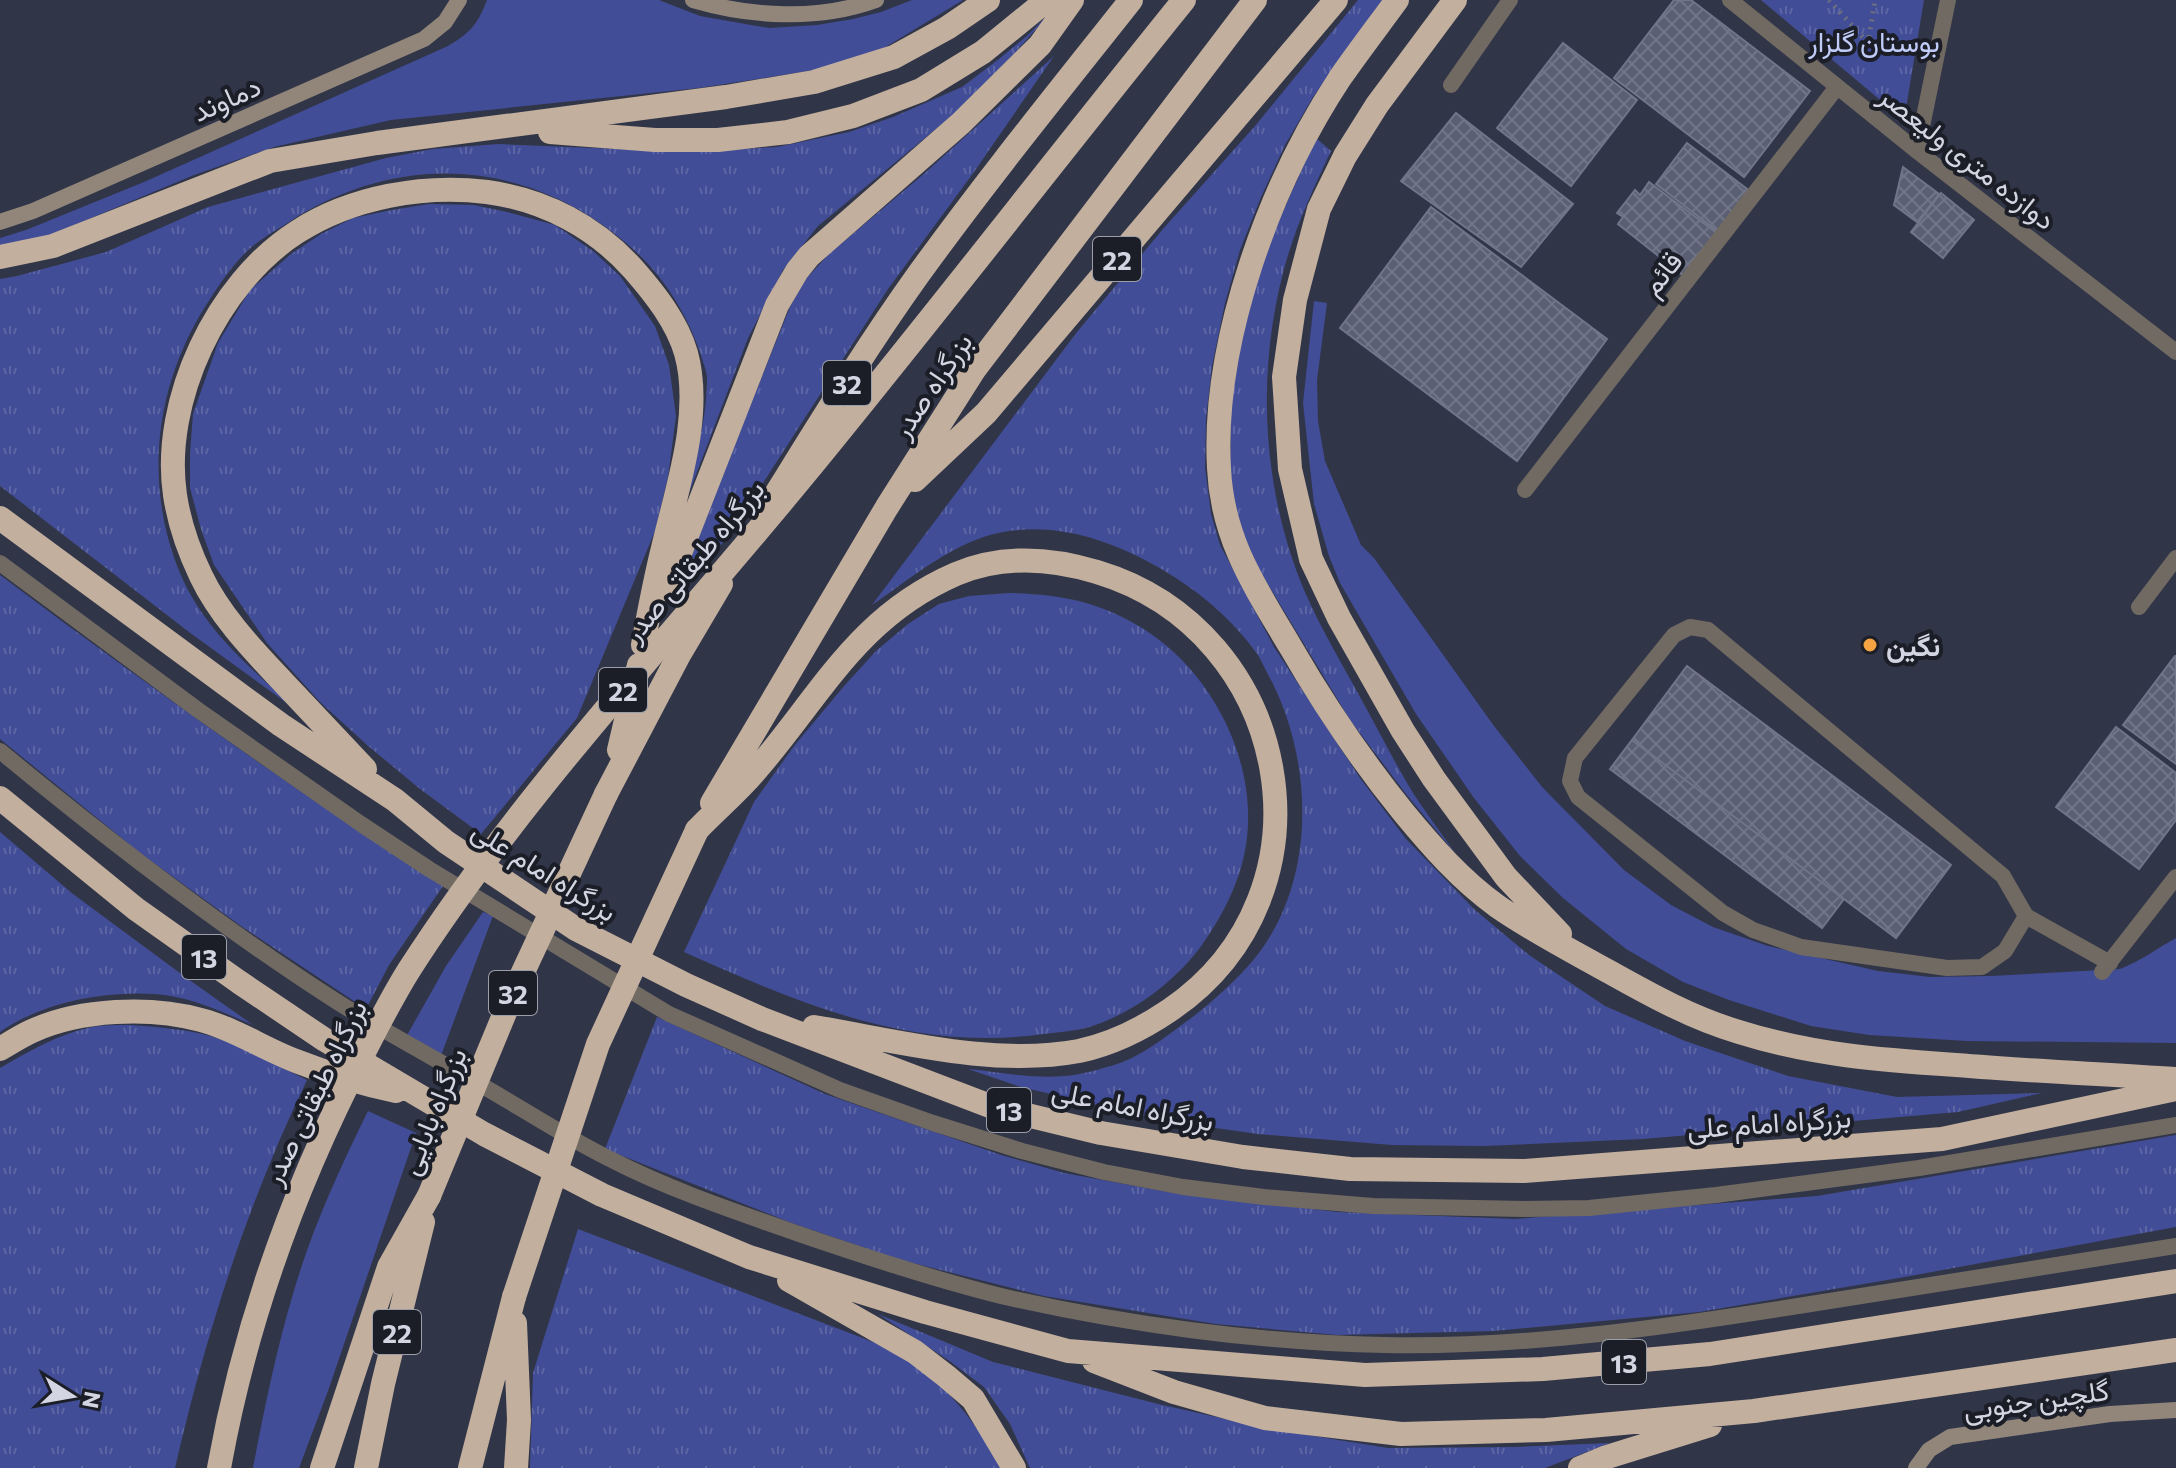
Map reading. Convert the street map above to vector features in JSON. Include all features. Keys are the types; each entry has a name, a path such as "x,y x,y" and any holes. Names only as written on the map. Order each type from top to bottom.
{"highway":[{"path":"0,257 53,246 270,161 814,82 894,57 947,28 988,0"},
{"path":"489,128 655,140 718,140 788,132 853,116 921,90 983,52 1047,0"},
{"path":"643,645 777,305 797,271 827,239 961,123 1040,45 1072,0"},
{"name":"32","path":"606,794 679,655 856,369 918,276 1006,158 1131,0"},
{"name":"بزرگراه طبقاتی صدر","path":"219,1468 229,1411 263,1289 298,1191 335,1107 406,974 449,911 564,761 805,475 1184,0"},
{"name":"بزرگراه صدر","path":"697,830 887,507 974,370 1255,0"},
{"name":"22","path":"887,507 986,413 1336,0"},
{"path":"1397,0 1317,116 1281,187 1256,249 1241,302 1220,402 1218,440 1221,498 1239,558 1319,696 1368,768 1440,857 1497,906 1672,1005 1734,1031 1796,1048 1859,1058 2176,1079"},
{"path":"1455,0 1377,105 1345,156 1319,209 1295,300 1284,377 1290,469 1311,559 1339,618 1403,731 1506,877 1581,956"},
{"path":"395,800 225,617 202,578 186,538 175,495 174,467 181,407 193,365 215,318 239,283 297,232 335,212 400,194 434,189 505,195 542,206 585,227 621,256 649,288 677,330 686,354 692,384 691,417 623,737 606,794"},
{"name":"بزرگراه امام علی","path":"0,518 281,725 395,800 446,842 576,929 686,985 762,1019 990,1106 1101,1133 1243,1157 1350,1169 1524,1171 1942,1139 2176,1089"},
{"path":"697,830 757,770 833,670 879,621 929,587 989,564 1035,561 1068,564 1124,580 1173,609 1210,642 1233,673 1252,704 1265,739 1275,785 1275,835 1266,877 1251,916 1228,957 1193,994 1137,1030 1108,1043 1078,1051 1013,1055 938,1048 762,1019"},
{"name":"بزرگراه بابایی","path":"366,1468 429,1196 511,998 606,794"},
{"name":"13","path":"0,798 136,909 325,1040 484,1134 602,1195 749,1257 925,1312 1068,1351 1365,1375 1543,1369 1710,1354 2176,1281"},
{"name":"22","path":"470,1468 514,1297 598,1044 697,830"},
{"path":"0,1049 32,1031 67,1019 108,1013 171,1014 233,1031 294,1061 422,1097"},
{"path":"322,1468 389,1267 429,1196"},
{"path":"749,1257 915,1352 946,1376 973,1399 1014,1468"},
{"path":"514,1297 519,1420 516,1468"},
{"path":"1068,1351 1174,1392 1265,1418 1401,1434 1546,1430 1754,1411 2176,1350"},
{"path":"1580,1468 1754,1411"}],"main road":[{"name":"دماوند","path":"0,222 33,211 424,39 445,22 459,0"},
{"path":"693,0 739,11 811,14 876,0"},
{"name":"گلچین جنوبی","path":"1916,1468 1929,1450 1950,1437 2110,1414 2176,1410"}],"street":[{"path":"1451,85 1510,0"},
{"name":"دوازده متری ولیعصر","path":"1730,0 1917,151 2176,352"},
{"path":"1917,151 1948,0"},
{"name":"قائم","path":"1525,490 1837,87"},
{"path":"2139,607 2176,558"},
{"path":"0,563 187,702 361,824 429,869 669,1014 840,1090 1036,1155 1104,1172 1264,1197 1373,1206 1589,1208 1919,1168 2176,1125"},
{"path":"2026,916 2005,951 1982,967 1947,968 1801,947 1753,930 1723,913 1578,797 1570,781 1575,758 1674,635 1690,627 1708,630 2003,876 2026,916 2106,967 2176,877"},
{"path":"0,751 108,839 252,945 343,1006 613,1161 686,1193 804,1235 894,1266 998,1295 1164,1326 1295,1341 1386,1345 1465,1343 1560,1337 1709,1321 2176,1246"}],"path":[{"path":"1829,0 1868,43 1875,0"}],"green space":[{"path":"487,0 659,0 700,16 769,28 853,19 912,0 963,0 884,48 821,69 699,88 391,120 274,147 194,175 41,239 0,248 0,238 144,182 448,46 472,27"},
{"path":"1062,0 953,115 818,226 783,270 748,338 673,535 704,419 706,370 689,325 665,284 633,249 594,219 552,196 509,181 464,174 419,175 374,183 329,200 274,231 248,251 210,299 177,363 160,432 161,503 168,538 180,573 202,613 232,649 299,712 189,632 0,486 0,279 106,252 208,207 386,158 433,149 498,144 688,152 777,147 849,132 962,87 1028,35"},
{"path":"1358,0 1384,0 1313,97 1285,145 1240,250 1212,366 1205,467 1211,514 1220,545 1274,647 1360,778 1406,839 1475,910 1529,955 1605,1006 1685,1041 1788,1076 1897,1097 2042,1093 1958,1112 1643,1139 1485,1146 1392,1145 1258,1134 1166,1121 1021,1087 968,1069 1052,1077 1117,1064 1166,1036 1234,981 1255,958 1275,928 1289,895 1298,859 1302,823 1296,750 1272,682 1258,655 1234,626 1176,578 1143,559 1093,538 1040,529 985,537 934,561 872,605 1077,332 1255,126"},
{"name":"بوستان گلزار","path":"1761,0 1924,0 1904,120"},
{"path":"1054,56 888,289 730,534 670,605 790,307 804,281 828,255 926,172"},
{"path":"1316,138 1331,151 1288,254 1269,349 1268,431 1279,512 1304,590 1324,631 1406,781 1455,853 1350,720 1249,553 1237,523 1230,482 1231,408 1246,318 1264,254"},
{"path":"429,204 474,205 555,225 593,251 620,276 655,326 669,365 676,416 668,477 655,531 577,718 481,834 367,745 320,702 267,643 214,565 190,488 193,414 218,343 250,290 291,254 353,218"},
{"path":"1314,301 1327,303 1317,380 1318,421 1325,461 1361,545 1374,558 1494,726 1543,788 1624,870 1671,905 1713,927 1768,946 1878,971 1930,977 2120,969 2176,938 2176,1043 1967,1041 1869,1035 1811,1026 1683,982 1626,949 1563,898 1520,856 1474,798 1416,714 1340,583 1314,504 1303,403"},
{"path":"0,575 218,734 443,886 389,965 366,1009 241,926 140,853 0,739"},
{"path":"1009,593 1044,595 1094,605 1142,628 1168,647 1191,670 1226,724 1246,787 1248,819 1245,851 1238,877 1221,915 1188,962 1163,986 1134,1007 1102,1022 1071,1031 995,1038 948,1036 859,1020 772,990 684,952 754,802 794,746 845,685 876,651 908,624 939,604 969,596"},
{"path":"0,832 73,894 253,1025 181,998 128,994 60,1004 0,1032"},
{"path":"483,912 493,916 439,1061 406,1037 446,966"},
{"path":"657,1017 825,1094 1001,1155 1064,1173 1168,1192 1338,1212 1515,1219 1817,1196 2176,1135 2176,1227 1699,1312 1494,1331 1337,1335 1216,1324 1044,1296 897,1259 789,1222 605,1149"},
{"path":"130,1025 180,1030 223,1040 307,1080 265,1174 230,1270 200,1368 175,1468 0,1468 0,1068 68,1034 92,1027"},
{"path":"368,1111 416,1133 299,1468 253,1468 276,1359 300,1270 326,1201"},
{"path":"578,1229 886,1347 919,1367 946,1391 976,1428 1001,1468 530,1468 533,1373"},
{"path":"878,1314 993,1362 1270,1429 1388,1448 1610,1443 1545,1468 1030,1468 1010,1424 984,1387"}],"building":[{"path":"1674,0 1691,0 1810,91 1744,177 1614,78"},
{"path":"1563,43 1637,100 1571,186 1497,128"},
{"path":"1456,113 1573,204 1521,267 1401,181"},
{"path":"1687,143 1751,192 1720,233 1656,184"},
{"path":"1903,167 1939,194 1917,222 1894,205"},
{"path":"1649,182 1718,234 1685,277 1618,224 1623,217 1617,213 1635,190 1640,195"},
{"path":"1941,193 1974,220 1943,258 1911,232"},
{"path":"1431,207 1607,339 1517,461 1340,328"},
{"path":"2176,656 2176,764 2123,725"},
{"path":"1687,666 1951,865 1896,938 1632,740"},
{"path":"2116,727 2176,773 2176,820 2139,869 2056,807"},
{"path":"1632,740 1844,899 1822,928 1610,769"}],"place":[{"name":"نگین","path":"1870,645"}]}
